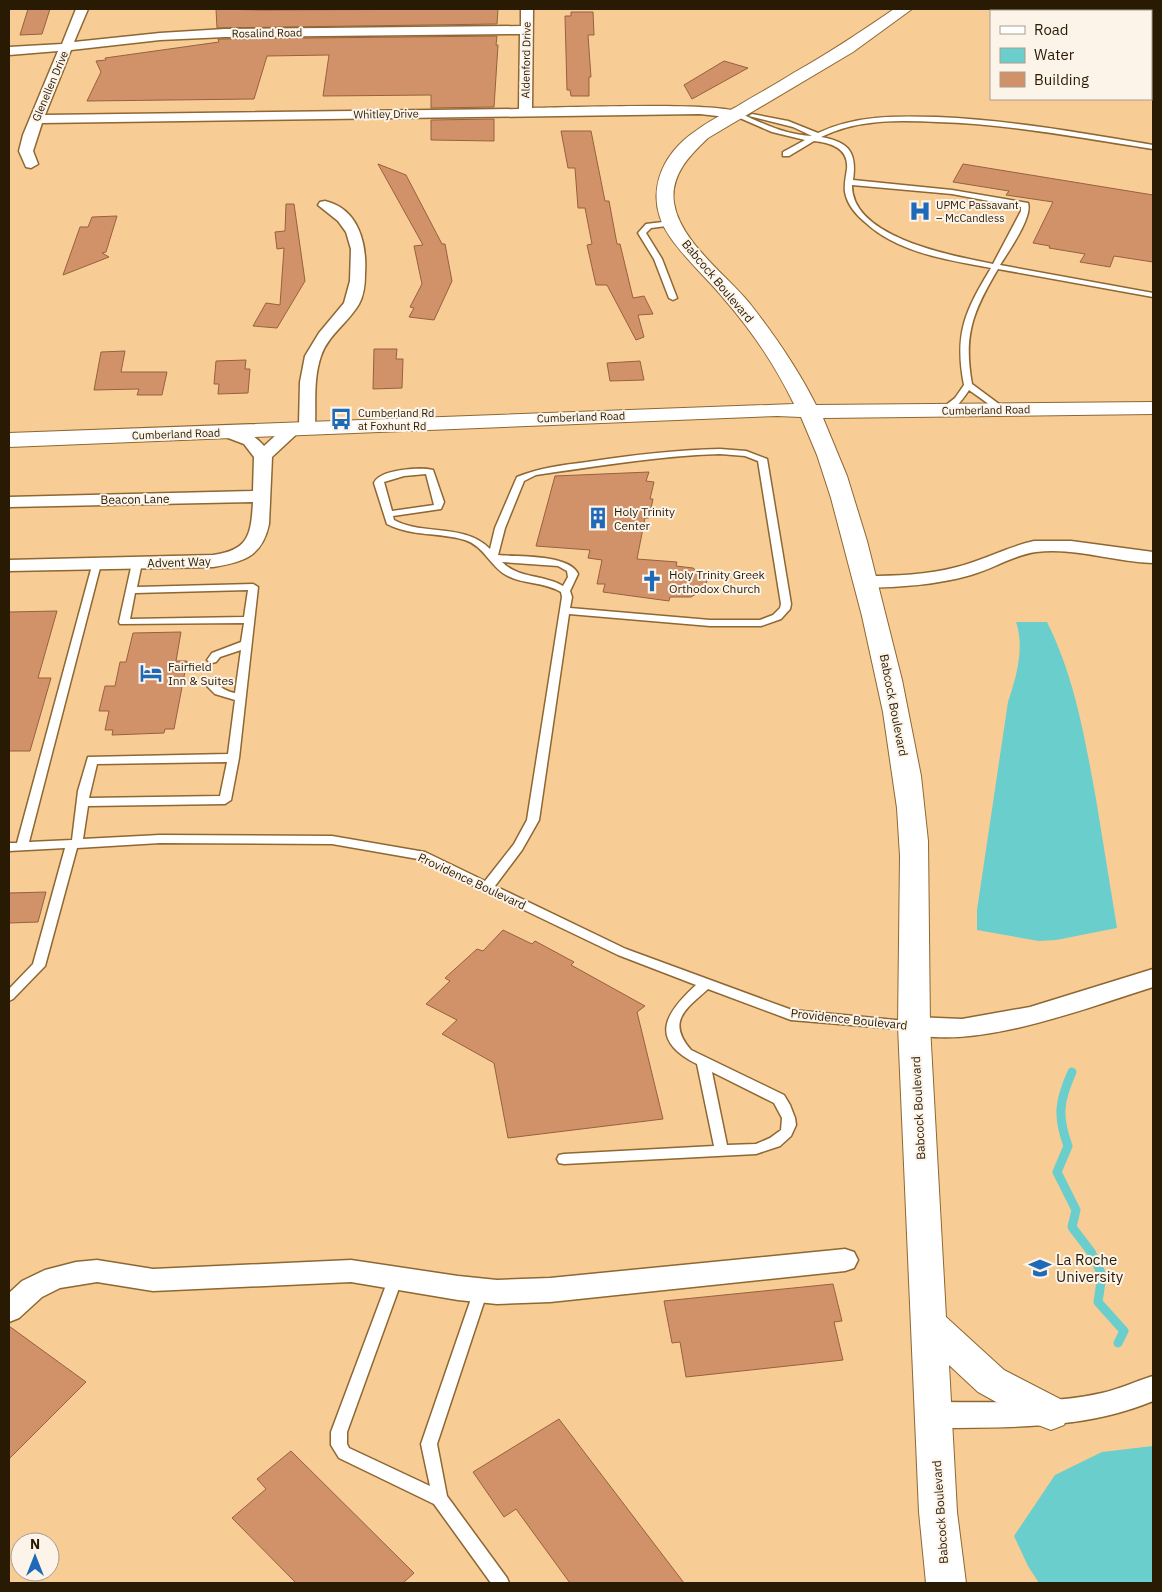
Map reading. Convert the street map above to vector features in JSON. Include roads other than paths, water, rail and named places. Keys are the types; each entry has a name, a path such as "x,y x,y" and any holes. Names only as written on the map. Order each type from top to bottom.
{"main road":[{"name":"Babcock Boulevard","path":"904,9 847,49 702,134 681,153 672,166 664,187 667,213 671,223 694,254 717,277 752,320 809,411 843,497 888,671 908,775 914,844 912,962 914,1026 938,1512 946,1583"},
{"name":"Cumberland Road","path":"9,440 633,414 1153,408"},
{"path":"929,1324 992,1381 1051,1413"}],"street":[{"name":"Glenellen Drive","path":"30,164 26,150 30,135 82,9"},
{"name":"Aldenford Drive","path":"525,112 527,9"},
{"name":"Rosalind Road","path":"9,51 66,48 151,38 209,34 527,30"},
{"name":"Whitley Drive","path":"37,119 700,110 735,114"},
{"path":"229,432 250,440 263,456 278,441 300,429 312,358 324,336 353,300 357,282 359,251 356,234 341,215 325,205"},
{"name":"Advent Way","path":"9,566 225,560 246,552 254,545 261,525 263,456"},
{"name":"Beacon Lane","path":"9,502 262,496"},
{"path":"865,582 945,577 976,568 1022,550 1042,546 1066,547 1122,557 1153,558"},
{"path":"914,1026 962,1028 1030,1016 1153,978"},
{"path":"9,1310 32,1289 54,1278 97,1271 153,1280 351,1271 458,1288 497,1292 550,1290 845,1260"},
{"path":"934,1415 1051,1413 1110,1403 1142,1394 1153,1388"}],"lane":[{"path":"735,114 750,122 800,137 818,137 837,144 846,150 851,158 852,166 849,182 850,196 854,204 871,224 884,233 937,254 1153,295"},
{"path":"786,154 842,125 861,121 904,118 1000,123 1153,147"},
{"path":"849,182 952,192 1025,205 1024,213 1008,248 1002,259 994,266 971,310 965,332 962,356 968,385 1003,410"},
{"path":"671,223 649,226 642,233 658,259 673,298"},
{"path":"944,411 958,400 968,385"},
{"path":"493,558 500,528 517,483 526,475 678,452 742,452 753,454 762,459 786,604 786,609 777,617 761,622 710,622 565,611"},
{"path":"388,514 438,507 439,502 431,474 423,471 388,476 380,480 379,483 390,522 400,528 448,533 474,540 507,571 515,576 545,582 565,591 567,597 533,820 526,836 510,860 487,887"},
{"path":"493,558 566,565 572,569 574,574 572,581 565,591"},
{"path":"137,563 124,622 248,620"},
{"path":"22,847 96,564"},
{"path":"82,802 225,800 233,758 253,587 131,590"},
{"path":"212,660 216,655 246,644"},
{"path":"208,682 214,690 220,693 240,697"},
{"path":"9,996 39,966 74,844 92,760 233,758"},
{"name":"Providence Boulevard","path":"9,848 160,839 332,840 421,855 622,952 791,1015 914,1026"},
{"path":"564,1158 756,1149 772,1145 784,1137 789,1125 787,1110 779,1099 686,1053 676,1043 672,1031 674,1018 680,1007 706,984"},
{"path":"703,1061 722,1151"},
{"path":"396,1277 339,1432 340,1445 344,1452 440,1499"},
{"path":"481,1290 429,1444 440,1499 500,1583"}],"water":[{"path":"1016,622 1047,622 1065,665 1078,709 1088,754 1117,928 1056,940 1039,941 977,930 977,910 1008,702 1020,652 1019,632"},
{"path":"1153,1446 1153,1583 1039,1583 1028,1566 1014,1536 1055,1475 1102,1452"}],"waterway":[{"path":"1072,1072 1064,1092 1061,1109 1062,1126 1068,1146 1057,1172 1076,1210 1072,1227 1091,1252 1102,1275 1098,1302 1124,1331 1118,1343"}],"place":[{"name":"UPMC Passavant – McCandless","path":"920,211"},
{"name":"Cumberland Rd at Foxhunt Rd","path":"341,419"},
{"name":"Holy Trinity Center","path":"598,518"},
{"name":"Holy Trinity Greek Orthodox Church","path":"652,581"},
{"name":"Fairfield Inn & Suites","path":"151,673"},
{"name":"La Roche University","path":"1040,1268"}]}
